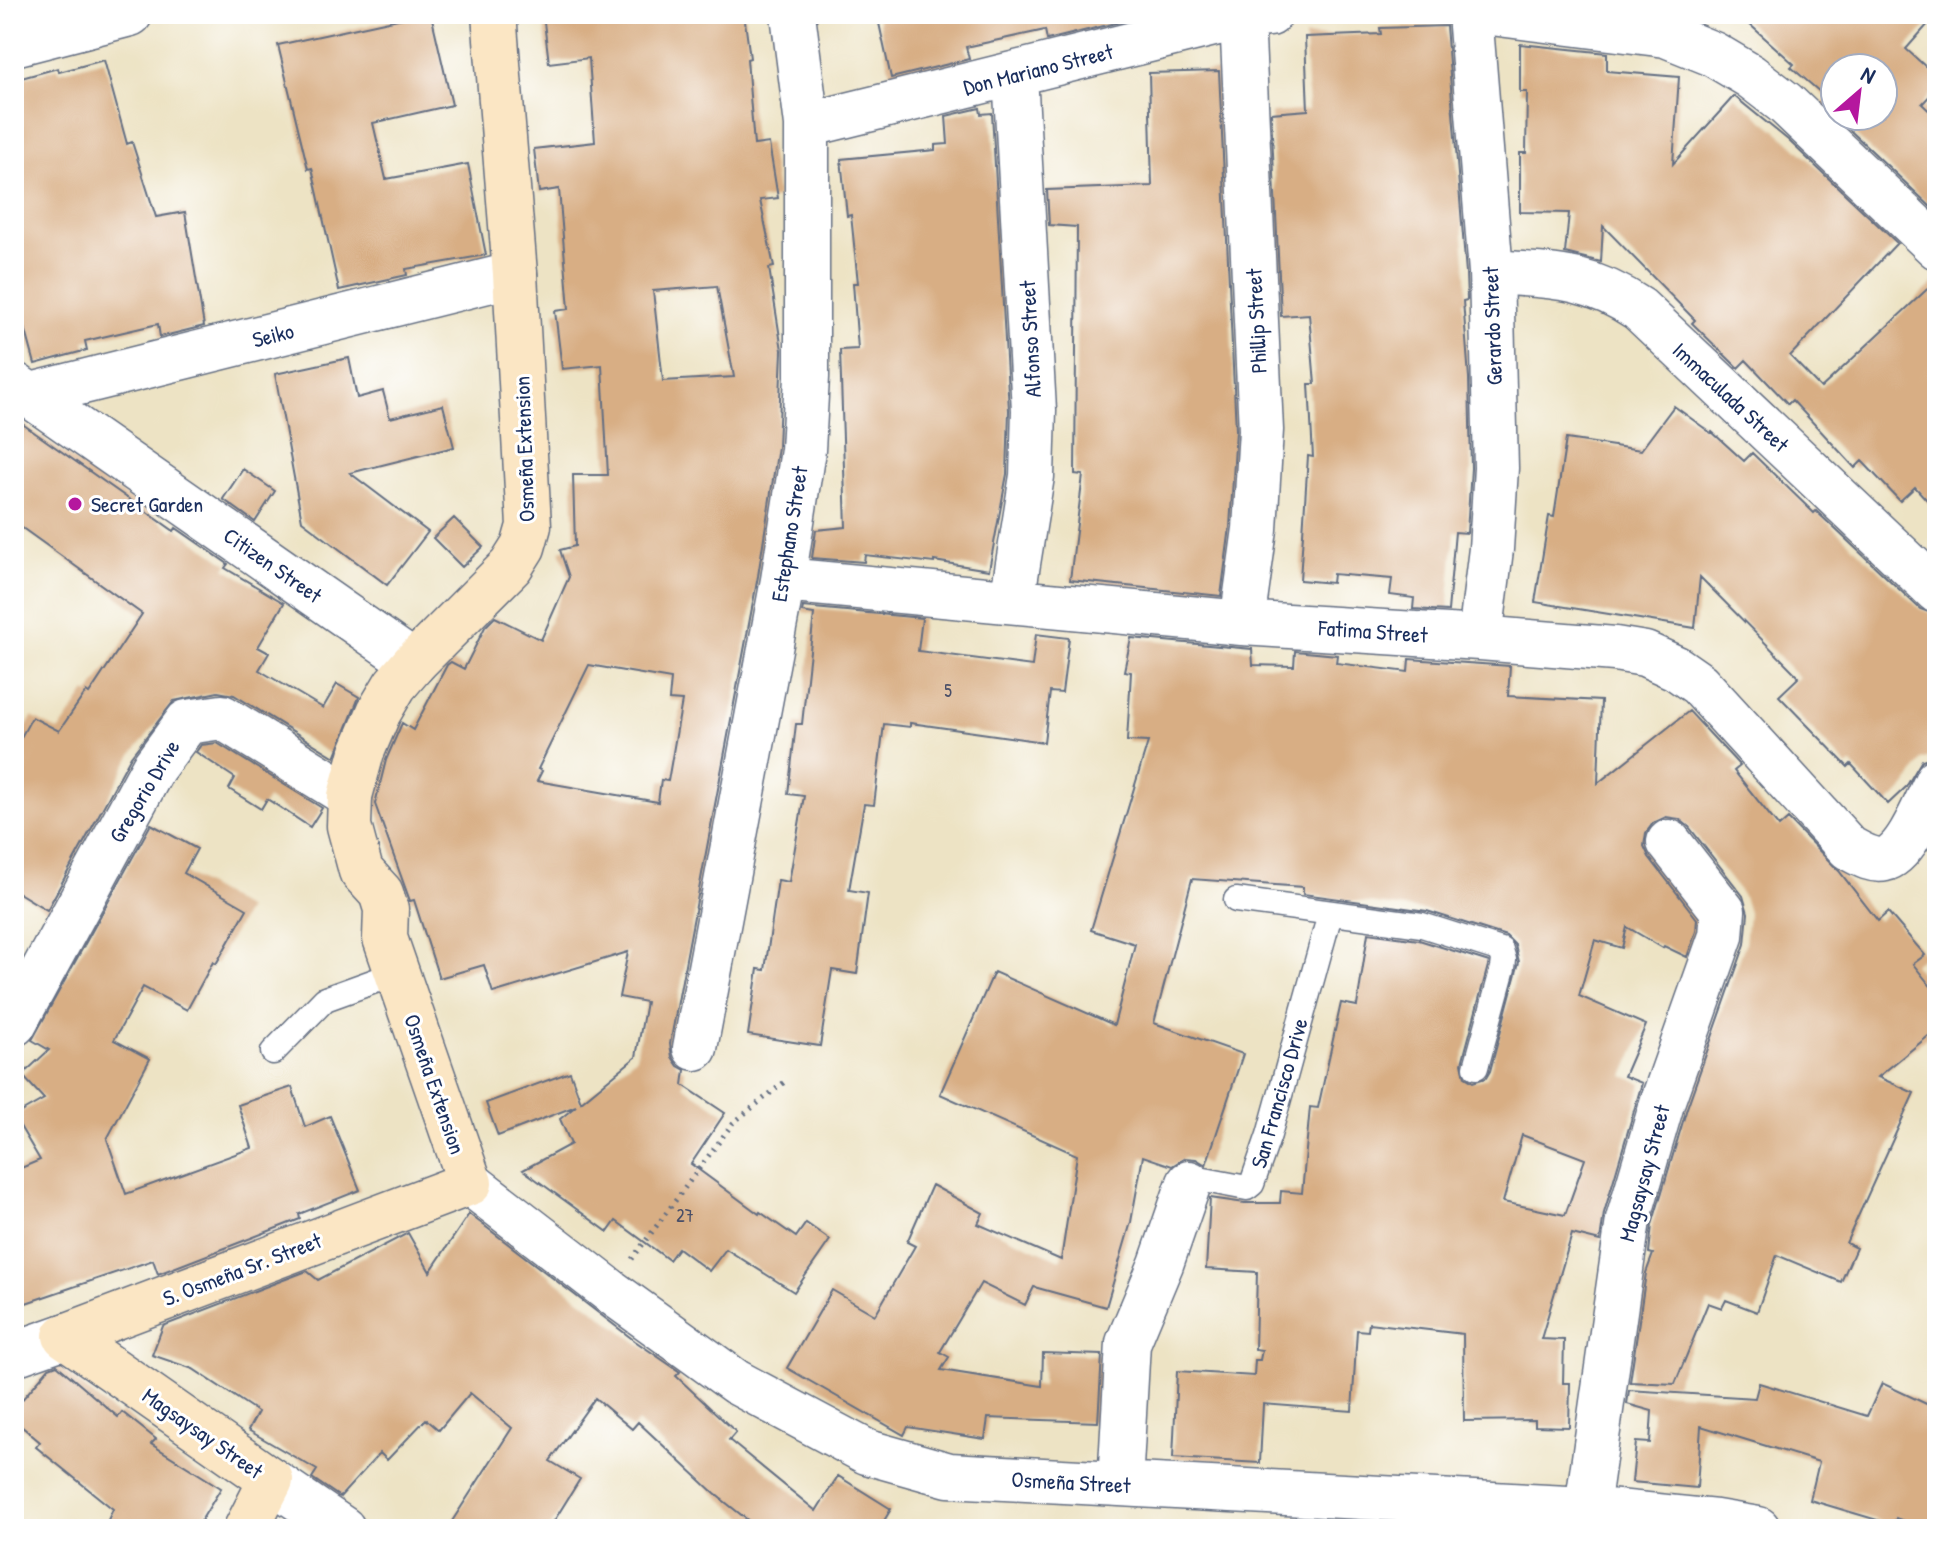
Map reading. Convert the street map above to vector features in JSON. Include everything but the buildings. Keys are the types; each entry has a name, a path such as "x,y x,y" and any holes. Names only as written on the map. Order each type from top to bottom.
{"street":[{"name":"Osmeña Extension","path":"470,1183 391,956 365,916 359,900 361,871 349,826 350,796 362,752 379,712 395,685 511,566 523,547 529,526 515,274 494,14"},
{"name":"Estephano Street","path":"695,1048 783,580 804,435 807,377 807,125 793,14"},
{"name":"Gerardo Street","path":"1470,14 1491,272 1496,468 1491,549 1480,638"},
{"path":"1499,14 1675,24 1785,103 1937,247"},
{"name":"Don Mariano Street","path":"807,125 1256,16"},
{"name":"Phillip Street","path":"1242,623 1258,501 1261,430 1256,16"},
{"path":"14,44 104,17"},
{"name":"Alfonso Street","path":"1012,601 1032,476 1034,410 1015,75"},
{"name":"Immaculada Street","path":"1491,272 1554,276 1588,282 1639,309 1937,591"},
{"name":"Seiko","path":"23,390 515,274"},
{"name":"Citizen Street","path":"23,390 414,663"},
{"name":"Fatima Street","path":"783,580 1242,623 1480,638 1645,654 1676,668 1699,684 1849,848 1865,857 1882,860 1895,856 1904,844 1937,780"},
{"name":"Gregorio Drive","path":"14,1024 153,768 187,722 222,717 350,796"},
{"name":"Magsaysay Street","path":"1586,1519 1628,1220 1663,1100 1724,920 1719,905 1669,842"},
{"name":"Osmeña Street","path":"470,1183 610,1291 736,1382 867,1452 949,1475 1120,1484 1586,1519 1716,1522 1758,1529"},
{"name":"S. Osmeña Sr. Street","path":"14,1354 470,1183"},
{"name":"San Francisco Drive","path":"1120,1484 1128,1343 1161,1264 1189,1183"},
{"name":"Magsaysay Street","path":"65,1336 343,1529"},
{"path":"246,1529 271,1480"}],"lane":[{"path":"1236,900 1422,925 1501,950 1503,968 1476,1067"},
{"name":"San Francisco Drive","path":"1189,1183 1199,1179 1247,1188 1252,1184 1269,1135 1330,914"},
{"path":"273,1052 325,999 391,956"}],"path":[{"path":"610,1291 733,1123 787,1080"}],"place":[{"name":"Secret Garden","path":"75,504"}]}
